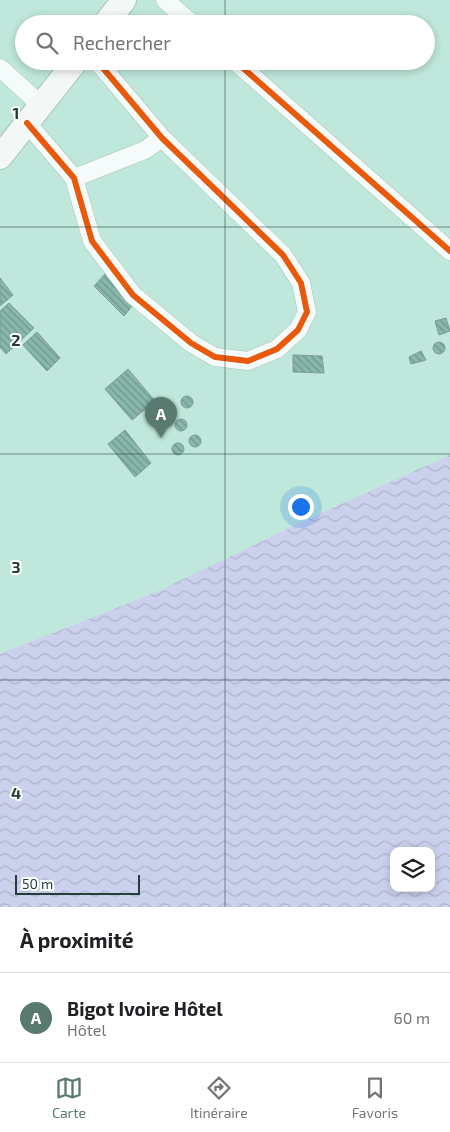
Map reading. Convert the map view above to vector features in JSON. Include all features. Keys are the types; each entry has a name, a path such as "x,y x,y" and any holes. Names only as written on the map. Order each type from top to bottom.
{"street":[{"path":"112,15 124,0"},
{"path":"165,0 182,15"},
{"path":"0,68 34,114 74,178 92,241 133,295 191,343 215,357 248,360 277,349 298,330 307,312 301,283 283,255 162,138 105,70"},
{"path":"0,157 69,70"},
{"path":"245,70 450,251"},
{"path":"74,178 145,150 162,138"}],"water":[{"path":"450,455 450,907 0,907 0,654 152,594 308,519"}],"building":[{"path":"105,274 133,305 124,316 94,286"},
{"path":"0,278 13,295 0,306"},
{"path":"9,303 34,328 6,354 0,347 0,311"},
{"path":"446,318 450,331 439,335 435,321"},
{"path":"37,332 60,358 47,371 23,345"},
{"path":"437,342 441,342 445,348 441,354 437,354 433,350 433,346"},
{"path":"421,351 426,360 411,364 409,357"},
{"path":"293,355 322,356 324,373 293,372"},
{"path":"128,369 155,401 132,420 105,389"},
{"path":"187,396 193,402 187,408 181,402"},
{"path":"161,417 167,423 161,429 155,423"},
{"path":"181,419 187,425 181,431 175,425"},
{"path":"125,430 151,463 135,477 108,444"},
{"path":"195,435 201,441 195,447 189,441"},
{"path":"178,443 184,449 178,455 172,449"}],"cycle path":[{"path":"27,123 74,178 92,241 133,295 191,343 215,357 248,361 277,349 298,330 307,312 301,283 283,255 162,138 105,70"},
{"path":"245,70 450,251"}],"place":[{"name":"Bigot Ivoire Hôtel","path":"161,438"}]}
